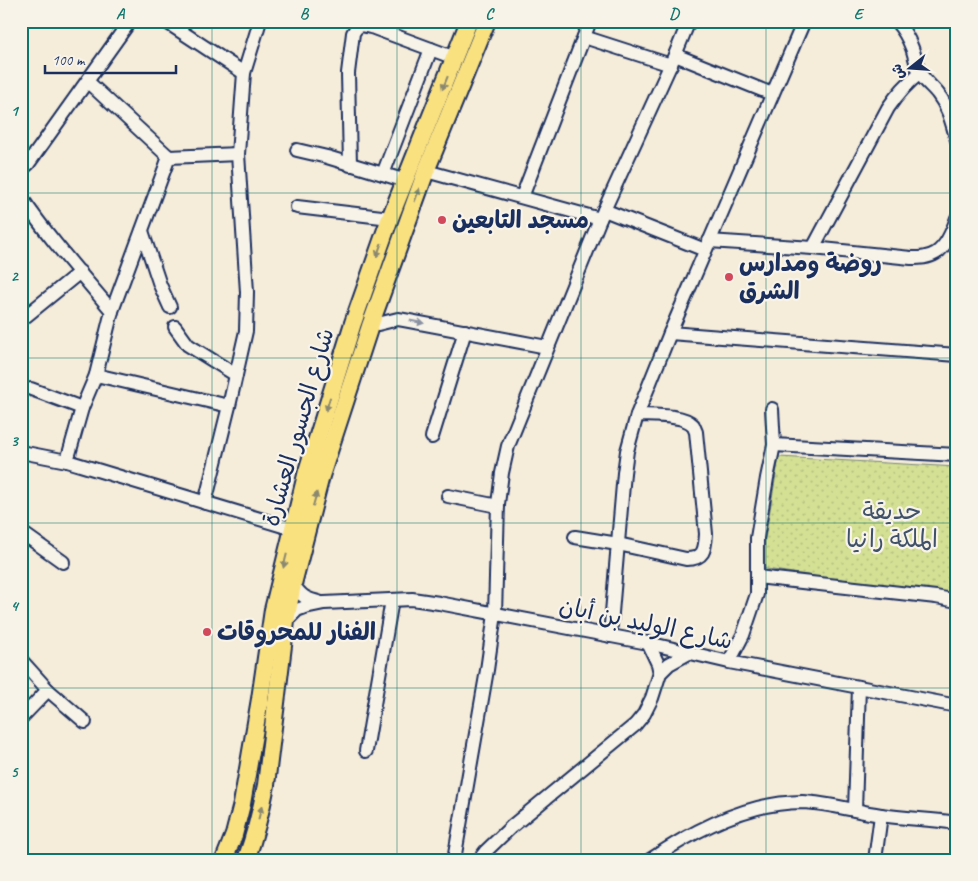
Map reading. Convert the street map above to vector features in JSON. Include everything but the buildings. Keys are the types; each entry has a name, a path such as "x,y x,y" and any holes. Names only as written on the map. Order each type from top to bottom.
{"main road":[{"name":"شارع الجسور العشارة","path":"246,860 255,834 264,794 286,621 314,474 353,323 390,218 470,21"},
{"name":"شارع الجسور العشارة","path":"224,860 234,835 242,804 260,699 271,619 293,529 426,171 487,21"}],"street":[{"path":"21,170 28,164 88,82 130,21"},
{"path":"165,21 244,73"},
{"path":"205,503 230,406 246,332 247,292 238,154 244,73 260,21"},
{"path":"522,196 590,21"},
{"path":"454,860 495,614 498,506 508,446 602,215 689,21"},
{"path":"610,636 626,458 637,415 707,245 804,21"},
{"path":"896,21 905,32 912,46 920,73 944,102 957,140"},
{"path":"350,165 348,73 353,33 358,24 374,28 455,58"},
{"path":"584,36 673,60 772,94"},
{"path":"383,174 430,50"},
{"path":"813,248 888,108 903,88 920,73"},
{"path":"88,82 169,157 238,154"},
{"path":"297,150 406,181"},
{"path":"67,460 82,408 96,375 112,311 169,157"},
{"path":"426,171 602,215 707,245 813,248 911,258 925,257 937,252 946,242 954,229 957,218"},
{"path":"21,197 112,311"},
{"path":"297,207 390,218"},
{"path":"142,231 160,285 170,306"},
{"path":"21,320 80,272"},
{"path":"370,326 398,319 547,347"},
{"path":"175,327 188,345 236,374"},
{"path":"432,437 465,331"},
{"path":"670,333 957,355"},
{"path":"96,375 230,406"},
{"path":"31,389 82,408"},
{"path":"729,662 744,635 756,594 757,538 774,445 772,409"},
{"path":"575,537 686,559 694,559 701,556 705,546 706,534 696,432 692,424 674,417 637,415"},
{"path":"774,445 957,455"},
{"path":"21,452 67,460 293,529"},
{"path":"448,496 498,506"},
{"path":"21,532 63,562"},
{"path":"757,577 957,601"},
{"name":"شارع الوليد بن أبان","path":"293,584 303,597 324,603"},
{"name":"شارع الوليد بن أبان","path":"286,621 297,610 324,603 412,599 648,643 729,662 957,706"},
{"path":"366,751 392,600"},
{"path":"648,643 660,673"},
{"path":"480,860 486,851 511,827 635,725 644,714 652,698 660,673 669,664 689,653"},
{"path":"21,660 48,690 85,722"},
{"path":"855,810 859,687"},
{"path":"21,718 48,690"},
{"path":"650,860 692,834 714,824 773,805 801,802 824,804 882,815 957,822"},
{"path":"875,860 882,815"}],"green space":[{"name":"حديقة الملكة رانيا","path":"779,457 957,467 957,598 760,568"}],"place":[{"name":"مسجد التابعين","path":"442,220"},
{"name":"روضة ومدارس الشرق","path":"729,277"},
{"name":"الفنار للمحروقات","path":"207,632"}]}
